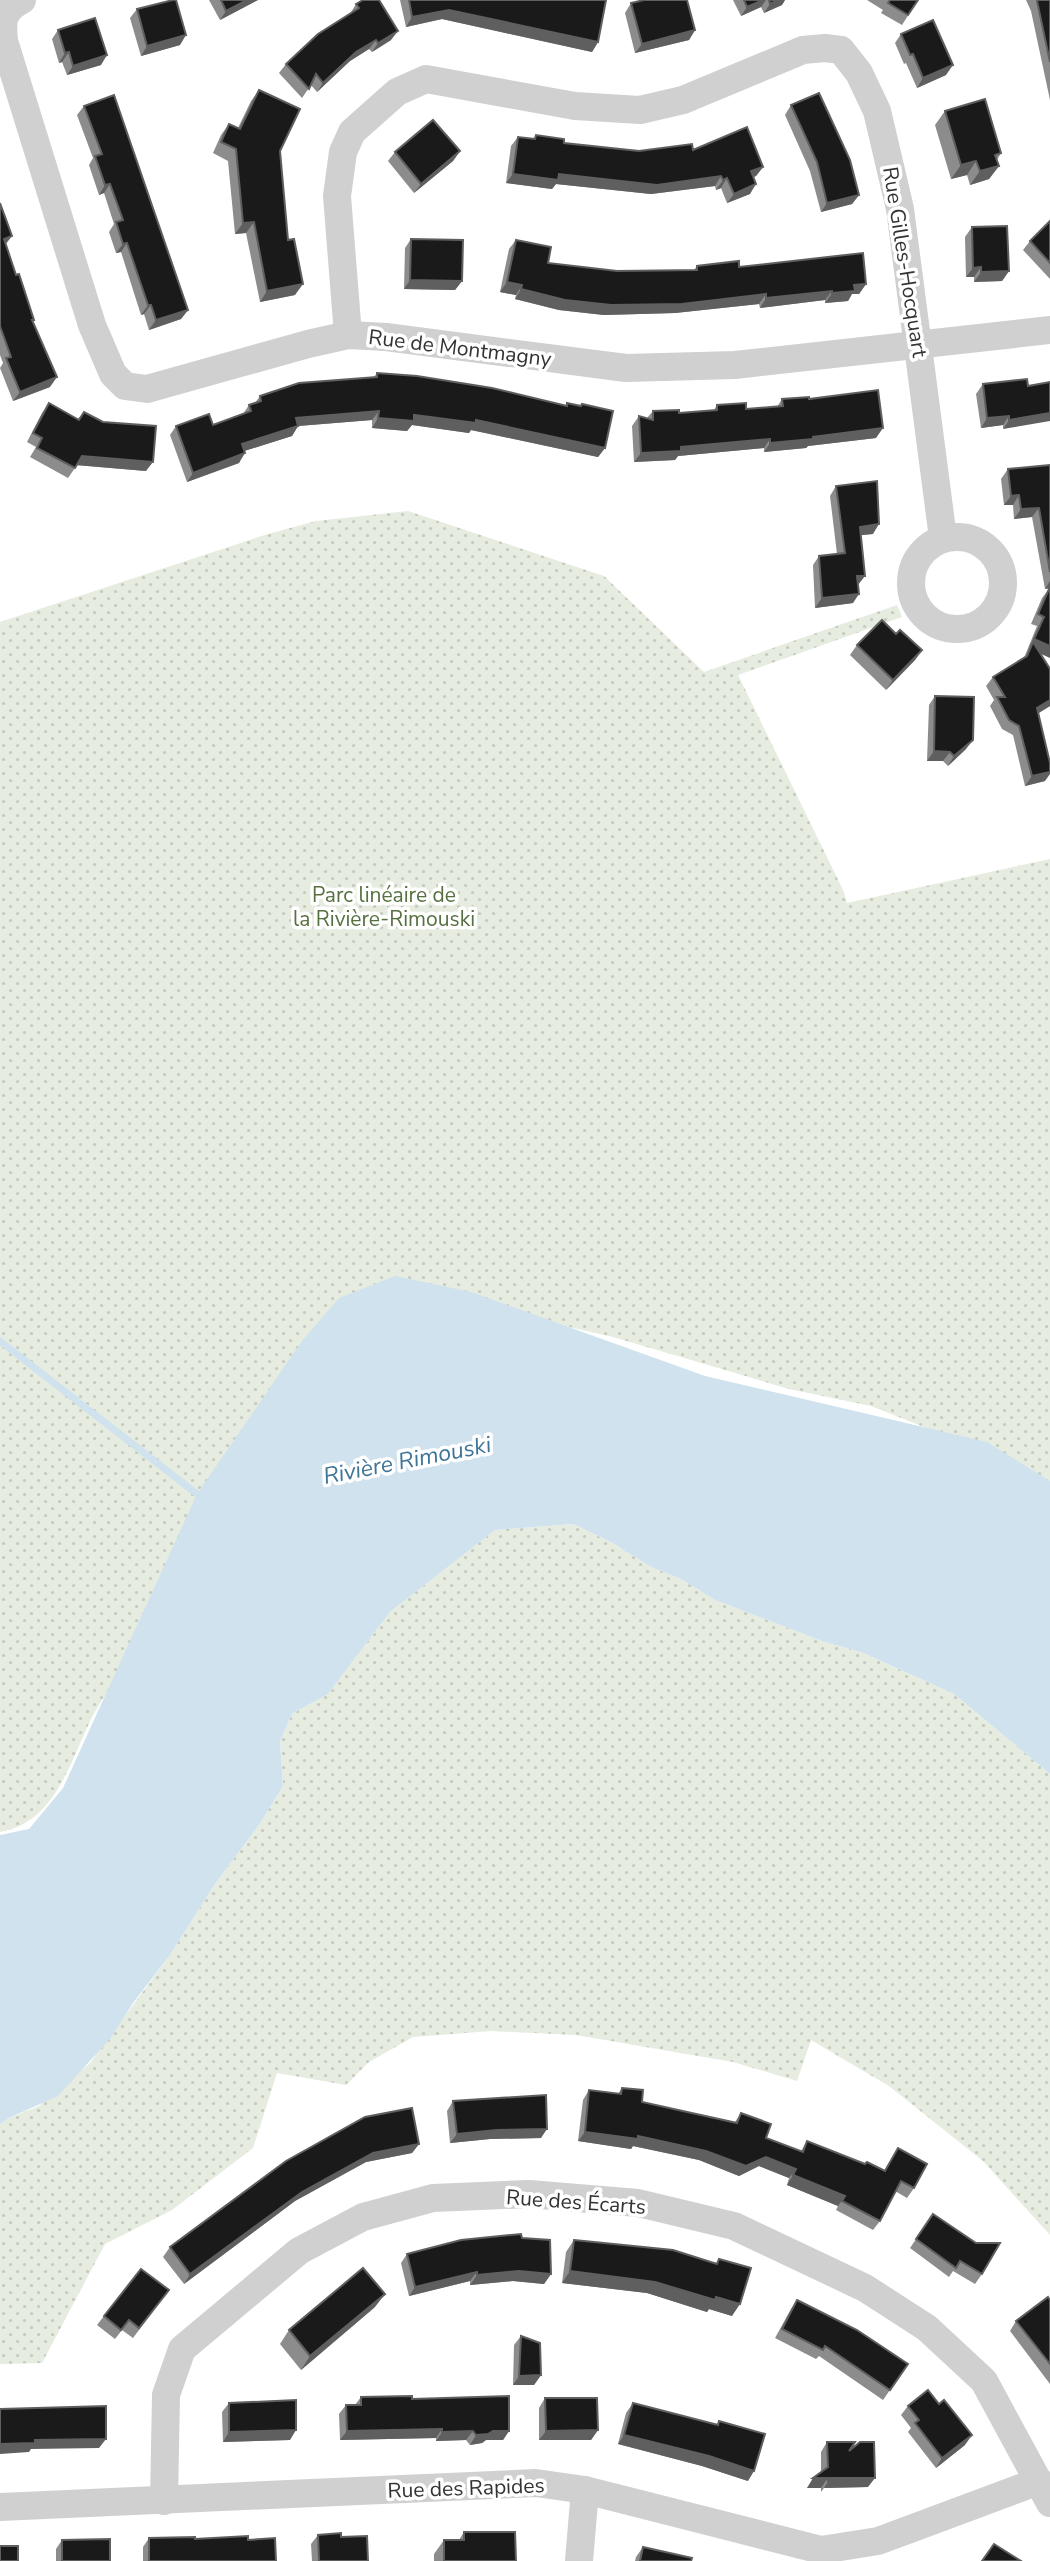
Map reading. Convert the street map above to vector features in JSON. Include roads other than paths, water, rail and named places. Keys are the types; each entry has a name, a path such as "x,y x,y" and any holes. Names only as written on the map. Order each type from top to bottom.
{"street":[{"name":"Rue de Montmagny","path":"23,0 10,7 3,21 4,41 92,325 113,374 125,386 147,389 348,335 386,337 626,368 735,365 1050,330"},
{"name":"Rue Gilles-Hocquart","path":"348,335 337,196 343,152 352,132 397,92 426,79 575,106 640,110 683,100 803,50 841,50 859,73 877,111 900,209 943,538"},
{"name":"Rue des Écarts","path":"164,2501 166,2395 182,2349 299,2252 363,2217 433,2198 529,2194 638,2203 734,2226 865,2288 927,2328 985,2381 1045,2492"},
{"name":"Rue des Rapides","path":"0,2507 536,2483 585,2490 822,2555 1045,2492"},
{"path":"579,2561 585,2490"}],"water":[{"name":"Rivière Rimouski","path":"395,1276 471,1292 705,1376 987,1442 1050,1481 1050,1774 954,1694 861,1652 825,1642 715,1600 681,1579 651,1567 611,1542 573,1524 495,1530 390,1612 328,1694 292,1714 280,1741 283,1786 170,1955 133,2003 110,2039 58,2096 0,2124 0,1835 29,1829 63,1788 197,1494 302,1341 339,1298"}],"waterway":[{"path":"0,1341 197,1494"}],"park label":[{"name":"Parc linéaire de la Rivière-Rimouski","path":"384,907"}]}
